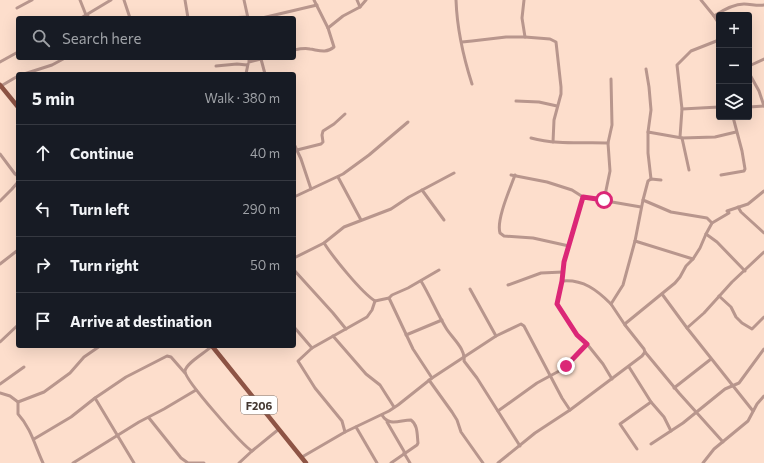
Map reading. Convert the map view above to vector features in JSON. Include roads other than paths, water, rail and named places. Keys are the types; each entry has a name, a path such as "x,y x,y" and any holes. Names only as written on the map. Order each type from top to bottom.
{"main road":[{"path":"0,86 16,105"},
{"name":"F206","path":"214,348 306,463"}],"street":[{"path":"17,8 32,0"},
{"path":"80,0 86,15 111,0"},
{"path":"124,0 129,16"},
{"path":"185,0 188,16"},
{"path":"244,0 248,16"},
{"path":"296,50 312,48 323,51 334,47 328,28 314,0"},
{"path":"357,0 360,7"},
{"path":"328,28 343,16 360,7 366,0"},
{"path":"456,0 458,28 466,66 472,84"},
{"path":"524,0 522,18 526,37"},
{"path":"701,0 716,19"},
{"path":"738,5 739,0"},
{"path":"714,16 738,5 746,4 764,6"},
{"path":"270,16 317,5"},
{"path":"90,16 91,12"},
{"path":"462,42 506,37 526,37 550,39 555,41 557,44 561,94 557,106 553,142"},
{"path":"690,170 681,137 682,109 677,65 691,51 716,41"},
{"path":"0,62 16,53"},
{"path":"752,65 764,59"},
{"path":"30,72 61,60"},
{"path":"246,72 249,60"},
{"path":"216,66 248,64 258,60"},
{"path":"260,60 264,72"},
{"path":"611,304 623,285 635,240 641,207 648,181 651,179 648,153 648,132 651,110 646,69"},
{"path":"0,86 16,77"},
{"path":"752,78 759,91 764,106 752,107"},
{"path":"604,200 610,171 608,143 612,125 611,79"},
{"path":"516,101 539,102 557,106"},
{"path":"682,109 716,107"},
{"path":"311,189 297,150 321,144 323,142 323,131 345,114"},
{"path":"721,175 745,170 742,150 734,120"},
{"path":"296,196 338,177 364,159 408,122"},
{"path":"648,132 681,137 715,137 736,132"},
{"path":"531,138 553,142 608,143"},
{"path":"0,154 16,175"},
{"path":"296,257 324,242 344,227 391,209 454,173"},
{"path":"569,246 533,238 506,236 500,233 499,227 513,175 547,182 576,192 583,197 641,207"},
{"path":"338,177 361,220"},
{"path":"651,179 661,180"},
{"path":"0,201 16,184"},
{"path":"422,190 444,220"},
{"path":"625,325 675,283 700,248 712,223 729,213 727,211 748,204 764,191"},
{"path":"583,197 564,262 557,304 577,335 587,344 603,364 612,379"},
{"path":"643,200 671,212 707,218 712,223"},
{"path":"738,207 741,212 764,233"},
{"path":"706,234 717,242 745,270"},
{"path":"635,240 693,259"},
{"path":"324,242 336,259 365,292 375,301"},
{"path":"0,264 16,252"},
{"path":"687,328 704,314 719,296 764,252"},
{"path":"375,301 389,298 438,270"},
{"path":"296,272 346,329"},
{"path":"508,285 541,273 563,272"},
{"path":"421,281 446,328 458,344 464,357 464,361 477,378 520,446"},
{"path":"562,281 575,281 588,285 601,294 611,304 645,352 674,388 723,442"},
{"path":"470,289 496,336"},
{"path":"662,294 711,359 753,411"},
{"path":"719,296 731,307 736,317 752,329 764,317"},
{"path":"389,298 413,350 457,420 461,432 483,463"},
{"path":"345,432 342,421 325,402 298,363 299,360 312,348 367,317 372,310 375,301"},
{"path":"406,335 442,320"},
{"path":"302,458 345,432 382,415 464,357 496,336 520,324 523,324 570,410"},
{"path":"0,342 16,327"},
{"path":"296,329 312,348"},
{"path":"333,336 366,374 380,385 394,407"},
{"path":"498,411 538,383 561,370 587,344"},
{"path":"18,402 44,392 70,373 84,357 97,348"},
{"path":"185,373 190,363 210,348"},
{"path":"651,444 683,423 714,397 732,385 739,383 764,349"},
{"path":"498,463 548,423 570,410 629,367 645,352"},
{"path":"34,439 71,417 95,398 126,377 167,356 171,357 185,373 196,390 237,438 252,451"},
{"path":"674,388 711,359"},
{"path":"0,384 24,367"},
{"path":"629,367 651,402 664,417 671,431"},
{"path":"74,463 196,390"},
{"path":"0,393 10,396 18,402"},
{"path":"703,463 714,449 745,424 757,404 764,396"},
{"path":"95,398 134,463"},
{"path":"18,402 18,414 24,421 34,439 43,463"},
{"path":"637,449 620,424 651,402"},
{"path":"382,415 410,463"},
{"path":"148,418 181,458 188,462 204,463"},
{"path":"387,422 411,420 414,422 418,443 391,463"},
{"path":"356,427 377,463"},
{"path":"239,463 279,429"}]}
